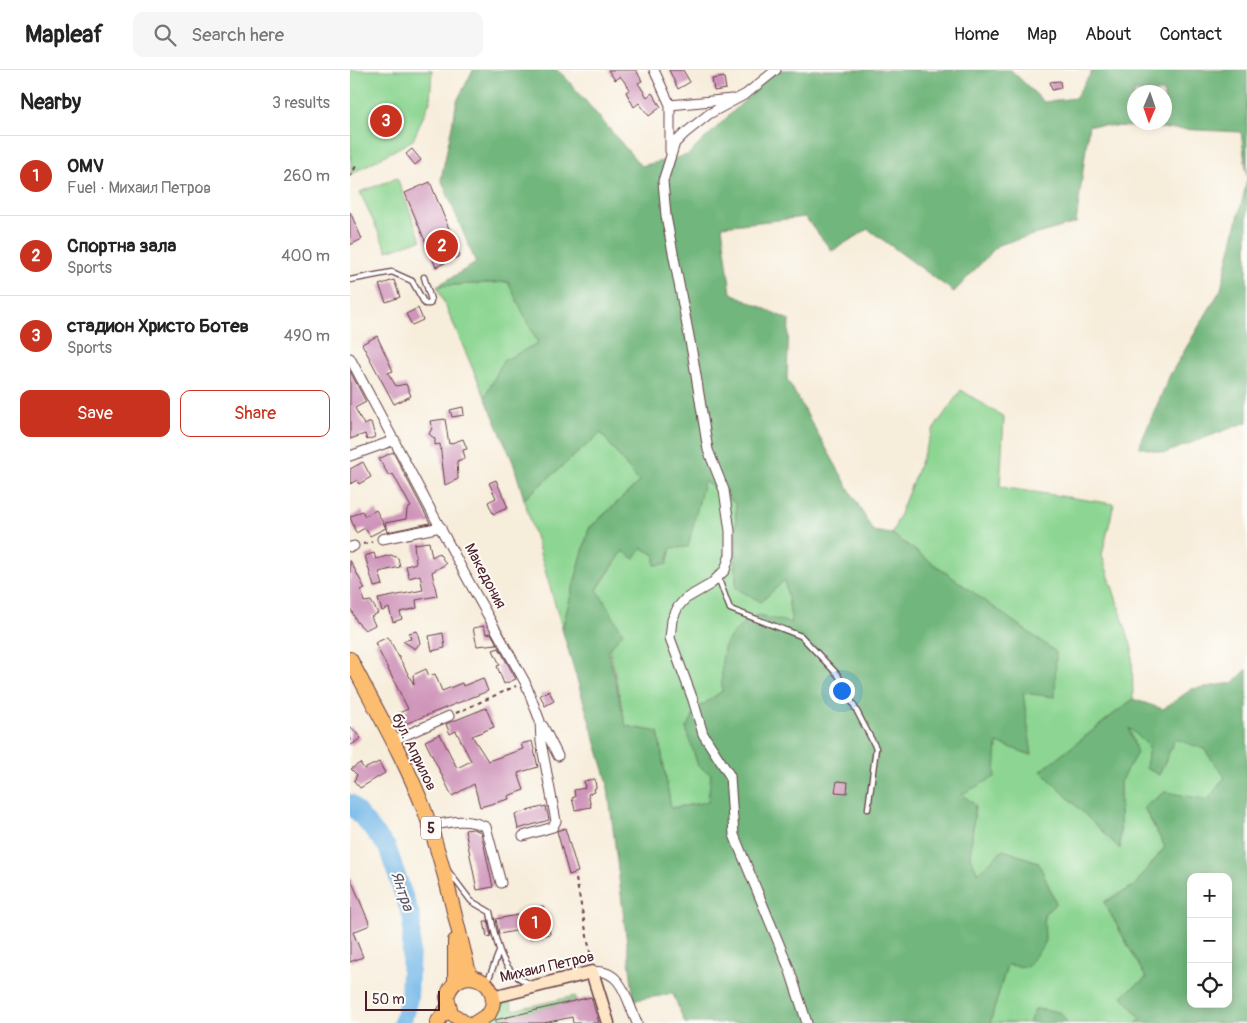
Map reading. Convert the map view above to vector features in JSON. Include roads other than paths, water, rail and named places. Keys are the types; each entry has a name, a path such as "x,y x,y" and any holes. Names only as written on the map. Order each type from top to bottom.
{"main road":[{"name":"бул. Априлов","path":"350,659 414,786 430,826 441,860 470,977"},
{"name":"бул. Априлов","path":"455,982 456,920"},
{"path":"592,972 608,1023"},
{"name":"Михаил Петров","path":"490,991 538,985 592,972"},
{"path":"455,982 470,977 480,980 490,991 492,1007 483,1021"},
{"name":"5","path":"437,1023 448,1007 448,994 455,982"},
{"path":"448,1007 456,1019 465,1023"}],"street":[{"path":"654,70 670,105 670,155"},
{"path":"776,70 736,99 698,122 675,143 663,180 666,216 693,357 708,450 724,490 730,531 730,555 725,570 718,577 685,599 678,607 672,620 670,638 693,700 703,734 730,776 734,835 789,968 806,1021"},
{"path":"670,105 736,99"},
{"name":"Македония","path":"350,358 525,682 540,721 556,822 553,827 523,836"},
{"path":"350,456 394,440"},
{"path":"382,539 440,527"},
{"path":"392,741 449,716"},
{"path":"540,721 558,756"},
{"path":"430,826 460,820 475,821 486,827 500,883"},
{"name":"Михаил Петров","path":"592,972 606,971 614,976 621,985 638,1023"}],"lane":[{"path":"350,280 392,272 412,280 425,304 430,304 431,300 424,277"},
{"path":"718,577 730,609 801,636 838,675 876,748 868,809"},
{"path":"441,860 471,901 490,912 499,952 513,974 524,981 538,985"},
{"path":"490,991 499,952"}],"waterway":[{"name":"Янтра","path":"350,803 387,847 412,919 409,998 402,1023"}],"place":[{"name":"стадион Христо Ботев","path":"386,121"},
{"name":"Спортна зала","path":"442,246"},
{"name":"OMV","path":"535,923"}]}
